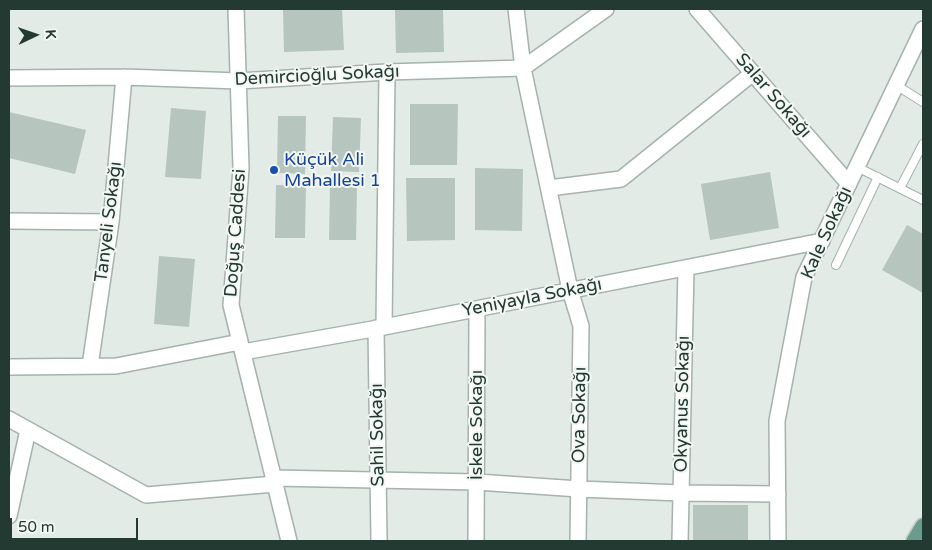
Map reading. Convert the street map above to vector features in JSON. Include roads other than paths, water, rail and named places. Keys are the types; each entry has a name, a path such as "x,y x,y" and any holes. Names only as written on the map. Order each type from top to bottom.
{"main road":[{"path":"914,541 923,526"}],"street":[{"name":"Doğuş Caddesi","path":"236,9 241,168 231,305 289,541"},
{"name":"Ova Sokağı","path":"516,9 523,68 570,290 581,326 578,541"},
{"path":"523,68 606,9"},
{"name":"Salar Sokağı","path":"697,9 849,184"},
{"name":"Kale Sokağı","path":"778,541 777,421 804,278 923,29"},
{"name":"Demircioğlu Sokağı","path":"11,75 239,81 387,72 523,68"},
{"name":"Sahil Sokağı","path":"379,541 380,327 387,72"},
{"path":"549,188 621,179 753,73"},
{"name":"Tanyeli Sokağı","path":"90,366 111,222 124,77"},
{"path":"9,221 111,222"},
{"name":"Yeniyayla Sokağı","path":"9,367 116,366 380,327 822,241"},
{"name":"Okyanus Sokağı","path":"680,541 686,268"},
{"name":"İskele Sokağı","path":"476,541 477,309"},
{"path":"9,419 146,495 274,481 378,480 477,482 578,490 778,494"},
{"path":"9,516 28,430"}],"lane":[{"path":"896,85 923,102"},
{"path":"900,188 923,144"},
{"path":"857,167 923,200"},
{"path":"836,264 878,177"}],"place":[{"name":"Küçük Ali Mahallesi 1","path":"274,170"}]}
